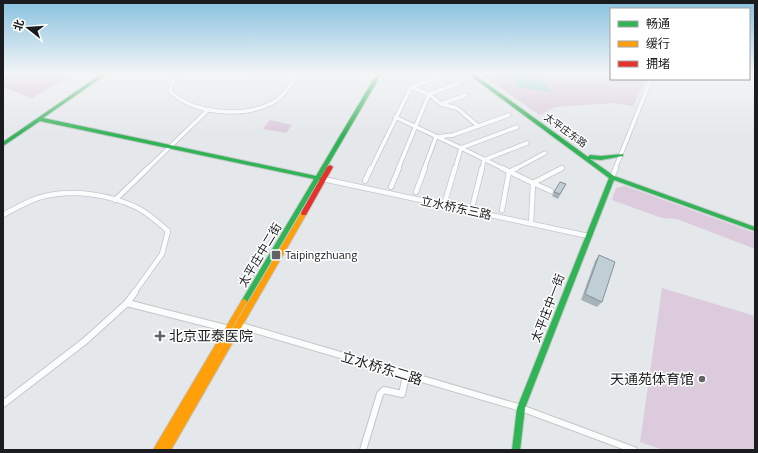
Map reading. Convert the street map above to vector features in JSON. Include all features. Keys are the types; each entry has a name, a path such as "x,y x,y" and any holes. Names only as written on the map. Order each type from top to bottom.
{"main road":[{"path":"3,144 75,94"},
{"name":"太平庄中二街","path":"166,450 239,325 370,94"},
{"name":"太平庄东路","path":"498,94 612,176 628,184 755,229"},
{"name":"太平庄东路","path":"503,94 606,168 612,176"},
{"path":"39,119 321,179"},
{"path":"590,157 601,158 621,155"},
{"name":"太平庄中一街","path":"516,450 521,408 612,176"},
{"name":"太平庄中二街","path":"157,450 228,329 321,179"}],"street":[{"path":"172,94 187,105 234,112 252,110 272,103 282,94"},
{"path":"365,181 408,94"},
{"path":"429,94 441,104 457,108 478,126"},
{"path":"391,187 429,94"},
{"path":"612,176 644,94"},
{"path":"441,104 466,95"},
{"path":"115,200 209,109"},
{"path":"436,136 453,135 510,115"},
{"path":"396,117 551,191"},
{"path":"460,148 517,128"},
{"path":"416,192 436,136"},
{"path":"484,160 527,143"},
{"path":"444,205 460,148"},
{"path":"509,172 546,154"},
{"path":"473,204 484,160"},
{"path":"533,183 562,168"},
{"path":"502,210 509,172"},
{"name":"立水桥东三路","path":"321,179 588,236"},
{"path":"531,224 533,183"},
{"path":"3,215 22,204 46,196 80,194 115,200 136,207 153,218 168,231 162,254 127,303 85,341 3,404"},
{"path":"127,303 228,329 239,325"},
{"name":"立水桥东二路","path":"239,325 406,376 521,408 634,450"},
{"path":"363,450 380,394 384,390 402,394 406,376"}],"shaded area":[{"path":"22,94 39,94 32,98"},
{"path":"509,94 639,94 633,106 614,103 555,107 540,115"},
{"path":"270,120 292,125 286,133 263,129"},
{"path":"625,186 755,233 755,249 677,219 662,218 612,200 616,188"},
{"name":"天通苑体育馆","path":"662,288 755,316 755,450 663,450 640,442"}],"building":[{"path":"560,182 566,184 560,194 554,192"},
{"path":"599,255 615,262 602,302 585,294"}],"traffic: fast":[{"path":"3,144 75,94"},
{"path":"244,302 367,94"},
{"path":"498,94 612,177 755,229"},
{"path":"39,119 322,179"},
{"path":"590,157 601,158 621,155"},
{"path":"516,450 521,408 612,177"}],"traffic: slow":[{"path":"166,450 304,213"},
{"path":"157,450 244,302"}],"traffic: jam":[{"path":"304,213 330,167"}],"place":[{"name":"Taipingzhuang","path":"276,255"},
{"name":"北京亚泰医院","path":"160,336"},
{"name":"天通苑体育馆","path":"702,379"}]}
